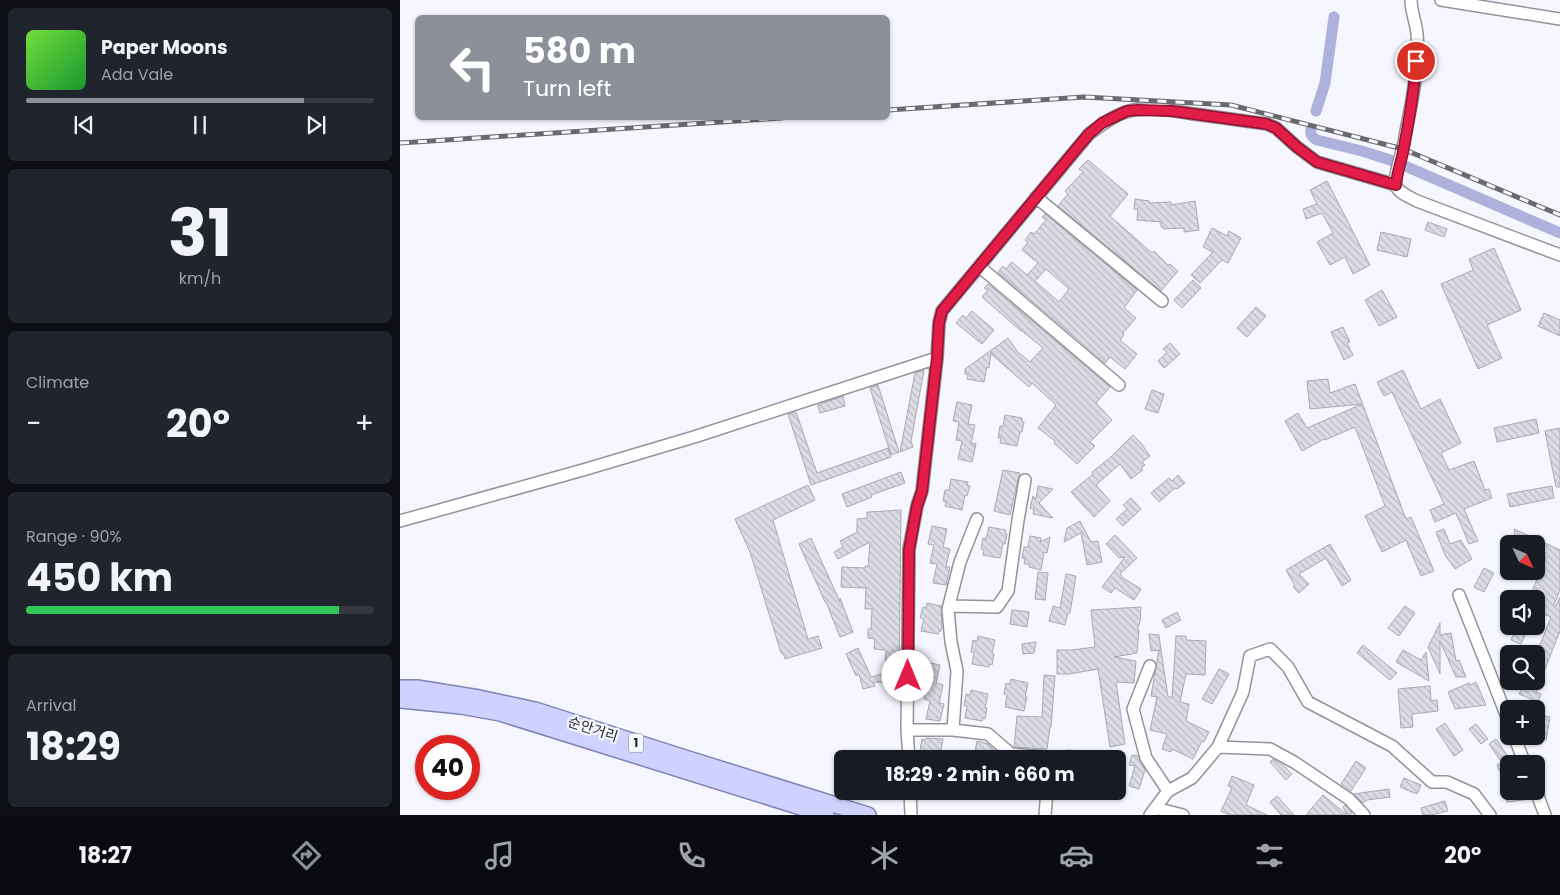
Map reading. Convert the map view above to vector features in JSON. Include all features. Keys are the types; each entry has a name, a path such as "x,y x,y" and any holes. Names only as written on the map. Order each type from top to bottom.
{"main road":[{"name":"순안거리","path":"400,688 417,688 479,698 535,710 868,815"},
{"name":"순안거리","path":"400,700 461,706 500,713 826,815"}],"street":[{"path":"1411,0 1417,34 1416,75 1404,149 1396,175 1396,185 1402,193 1418,201 1560,255"},
{"path":"1441,0 1560,20"},
{"path":"908,750 909,550 917,506 922,491 937,358 939,323 942,311 1089,134 1102,123 1114,117 1127,111 1138,110 1172,111 1267,124 1276,128 1317,162 1396,185"},
{"path":"1036,197 1162,301"},
{"path":"980,267 1119,384"},
{"path":"400,521 694,437 937,358"},
{"path":"949,606 997,606 1008,591 1025,480"},
{"path":"953,730 957,671 951,642 949,606 960,562 977,518"},
{"path":"1459,595 1500,700"},
{"path":"1150,812 1168,790 1192,778 1218,747 1243,692 1250,656 1270,649 1288,667 1308,702 1392,746 1432,782 1447,782 1474,794 1490,815"},
{"path":"1150,666 1133,709 1146,758 1168,790"},
{"path":"907,730 953,730 988,734 1006,750"},
{"path":"1218,747 1270,750 1294,762 1349,799 1364,815"},
{"path":"910,800 911,815"},
{"path":"1045,815 1047,800"},
{"path":"1539,800 1545,815"},
{"path":"1150,812 1183,815"}],"building":[{"path":"1088,160 1128,194 1110,216 1152,253 1154,251 1168,265 1170,264 1178,271 1161,291 1058,206 1068,194 1065,191 1083,172 1079,169"},
{"path":"1327,181 1370,265 1353,274 1345,257 1330,265 1317,242 1333,233 1322,213 1306,219 1303,209 1317,204 1310,190"},
{"path":"1135,199 1149,201 1149,203 1171,202 1171,205 1195,201 1199,230 1184,232 1184,228 1163,229 1161,222 1137,220 1138,209 1134,209"},
{"path":"1045,214 1137,290 1124,308 1136,318 1123,333 1124,335 1120,340 1137,354 1125,369 1110,357 1105,363 998,272 1003,266 1006,269 1012,262 1027,275 1038,263 1022,250 1028,242 1025,240 1031,232 1034,234 1046,220 1042,217","holes":["1046,269 1069,289 1059,302 1035,281"]},
{"path":"1428,222 1447,229 1444,237 1425,230"},
{"path":"1212,228 1227,236 1229,231 1241,238 1228,263 1222,260 1200,283 1191,275 1213,252 1203,247"},
{"path":"1381,232 1411,239 1407,257 1377,250"},
{"path":"1494,248 1521,310 1487,325 1502,358 1478,369 1441,284 1473,270 1469,259"},
{"path":"1193,280 1201,288 1182,308 1174,300"},
{"path":"988,284 1110,387 1096,403 1112,420 1090,442 1095,446 1077,464 1054,443 1055,441 1038,428 1056,405 1032,383 1029,387 991,352 989,368 987,367 984,382 967,379 968,375 965,374 965,369 1008,338 1017,351 1030,362 1043,348 982,297 988,290 984,288"},
{"path":"1382,290 1397,317 1379,326 1365,300"},
{"path":"1256,307 1266,316 1247,337 1237,328"},
{"path":"972,311 994,330 982,344 956,323 963,315 966,318"},
{"path":"1544,313 1560,320 1560,336 1538,326"},
{"path":"1343,327 1350,342 1347,343 1353,355 1344,360 1331,332"},
{"path":"1170,343 1180,354 1164,368 1158,361 1167,352 1163,349"},
{"path":"924,370 911,441 913,447 900,452 915,373"},
{"path":"1403,370 1421,409 1440,399 1461,443 1441,453 1449,470 1474,461 1485,490 1489,489 1492,498 1464,509 1478,541 1469,544 1456,513 1435,522 1430,510 1444,504 1392,392 1384,396 1377,382"},
{"path":"1328,379 1330,393 1355,384 1406,519 1411,517 1434,571 1421,576 1406,540 1382,552 1365,516 1385,506 1355,427 1324,439 1302,451 1285,421 1298,413 1307,428 1362,404 1310,409 1307,381"},
{"path":"878,385 899,452 891,455 870,388"},
{"path":"1152,390 1164,394 1158,413 1145,409"},
{"path":"843,396 845,406 820,413 818,405"},
{"path":"957,402 972,405 968,424 975,425 971,443 976,444 972,462 958,459 962,441 956,440 959,422 953,421"},
{"path":"796,412 817,473 888,448 891,457 811,485 788,414"},
{"path":"1005,415 1022,418 1022,422 1024,422 1017,446 1000,443 1001,438 998,438 1000,426 1003,427"},
{"path":"1536,419 1539,433 1497,442 1494,428"},
{"path":"1560,428 1560,487 1556,487 1545,431"},
{"path":"1133,435 1150,456 1142,462 1145,465 1141,468 1143,470 1131,479 1120,464 1096,485 1110,501 1094,517 1071,492 1093,474 1092,472 1111,457"},
{"path":"1003,470 1020,473 1010,515 994,511"},
{"path":"901,472 905,483 871,495 872,497 847,507 842,494"},
{"path":"1178,475 1185,483 1177,489 1175,488 1159,502 1151,493 1169,478 1172,481"},
{"path":"951,479 968,482 967,485 970,486 967,496 965,495 962,510 945,506 946,502 943,501 945,490 949,490"},
{"path":"808,485 815,500 773,520 808,639 818,636 822,648 785,659 783,653 781,653 750,552 735,519"},
{"path":"1038,486 1053,489 1039,503 1053,518 1033,514 1034,509 1030,508 1033,496 1036,499"},
{"path":"1552,486 1554,498 1510,507 1507,494"},
{"path":"1131,498 1141,509 1123,526 1116,519 1127,509 1123,505"},
{"path":"901,510 899,683 873,682 875,686 863,689 859,674 856,676 846,654 858,648 871,677 885,673 886,650 874,649 875,639 868,638 868,629 871,629 872,609 865,609 866,588 841,587 842,567 868,567 870,542 838,559 834,552 843,547 840,541 857,532 857,519 867,518 867,512"},
{"path":"1080,521 1091,542 1098,541 1102,562 1087,565 1081,533 1064,542 1067,528"},
{"path":"932,526 947,529 943,547 950,549 946,567 950,567 946,585 933,583 937,564 930,563 934,545 928,544"},
{"path":"989,527 1006,530 1005,544 1003,544 1000,558 983,555 984,550 981,549 983,538 986,539"},
{"path":"1444,529 1450,544 1461,540 1472,559 1455,569 1445,555 1436,532"},
{"path":"1514,529 1527,535 1515,535"},
{"path":"1115,535 1137,558 1120,574 1123,578 1141,589 1134,600 1115,588 1111,593 1102,587 1125,557 1119,558 1106,544"},
{"path":"1030,536 1041,538 1040,542 1050,537 1047,553 1044,552 1041,570 1029,567 1029,564 1024,564 1025,559 1022,558 1024,547 1028,547"},
{"path":"811,538 840,602 840,598 853,632 840,637 799,544"},
{"path":"1545,543 1560,550 1560,590 1554,605 1556,606 1560,597 1560,631 1545,669 1545,645 1540,645 1551,617 1545,615 1545,590 1533,590 1537,580 1545,580"},
{"path":"1330,544 1351,580 1342,586 1326,558 1299,574 1309,584 1299,593 1293,587 1295,586 1286,570"},
{"path":"1484,568 1494,573 1484,592 1474,587"},
{"path":"1038,572 1048,573 1045,600 1035,599"},
{"path":"1066,574 1076,576 1070,613 1068,613 1065,625 1049,621 1053,606 1060,608"},
{"path":"927,603 941,606 942,627 938,634 921,631 924,619 920,618 923,607 926,608"},
{"path":"1405,606 1415,613 1399,636 1388,628"},
{"path":"1141,607 1140,622 1137,630 1139,630 1137,653 1114,657 1136,661 1134,683 1116,682 1125,744 1110,747 1098,669 1057,674 1057,650 1095,647 1091,610"},
{"path":"1012,610 1029,612 1027,627 1010,624"},
{"path":"1177,612 1181,620 1166,628 1162,620"},
{"path":"1440,623 1440,635 1451,633 1456,661 1459,660 1466,677 1456,677 1440,641 1440,674 1428,647"},
{"path":"1149,634 1159,635 1161,650 1151,651"},
{"path":"1513,635 1525,635 1521,644 1511,640"},
{"path":"978,636 995,640 992,665 989,664 989,667 972,664 973,640 977,641"},
{"path":"1176,636 1186,636 1186,640 1206,641 1205,675 1186,674 1180,702 1189,704 1186,721 1209,732 1193,759 1172,749 1171,752 1162,749 1167,734 1150,730 1157,697 1151,696 1159,650 1161,650 1168,697 1172,697"},
{"path":"1036,642 1034,653 1023,654 1022,644"},
{"path":"1363,645 1397,673 1390,680 1357,653"},
{"path":"1403,650 1421,660 1426,652 1429,681 1396,662"},
{"path":"925,662 940,665 936,683 943,685 939,703 944,704 940,721 926,719 930,701 924,699 927,681 921,680"},
{"path":"1219,669 1229,674 1212,704 1202,699"},
{"path":"1044,675 1055,676 1051,727 1047,749 1014,747 1017,716 1042,717"},
{"path":"1011,679 1028,683 1024,711 1005,707 1007,695 1004,694 1006,683 1010,684"},
{"path":"1476,682 1486,705 1455,709 1448,692"},
{"path":"1430,686 1431,701 1437,700 1438,711 1412,714 1413,727 1401,728 1398,689"},
{"path":"971,690 988,694 985,719 983,718 982,721 965,718 966,694 970,695"},
{"path":"1521,690 1537,690 1536,692 1541,694 1539,700 1533,700 1519,694"},
{"path":"1545,716 1550,717 1545,740"},
{"path":"1445,723 1463,750 1454,756 1436,729"},
{"path":"1476,724 1488,739 1481,744 1469,729"},
{"path":"926,738 943,739 941,750 920,750 922,739 926,740"},
{"path":"1496,739 1507,755 1500,755 1500,760 1489,744"},
{"path":"977,741 988,744 993,749 993,750 975,750"},
{"path":"1132,755 1138,756 1145,770 1139,789 1129,786 1135,766 1129,765"},
{"path":"1273,759 1292,774 1286,780 1270,762"},
{"path":"1356,761 1366,768 1351,791 1341,784"},
{"path":"1232,776 1254,785 1246,805 1267,815 1229,815 1221,811 1232,788 1228,786"},
{"path":"1404,778 1421,785 1417,794 1400,787"},
{"path":"1389,789 1390,797 1367,800 1363,803 1354,794"},
{"path":"1323,795 1347,815 1306,815"},
{"path":"1277,796 1294,815 1281,815 1270,802"},
{"path":"1507,800 1523,800 1507,802"},
{"path":"1445,801 1448,811 1423,815 1421,808"},
{"path":"1345,805 1352,813 1347,815 1343,807"}],"waterway":[{"path":"1316,111 1325,83 1334,17"},
{"path":"1311,129 1312,136 1317,140 1393,161"},
{"path":"1405,166 1560,233"}],"railway":[{"path":"890,110 1084,97 1231,105 1403,149 1560,215"},
{"path":"400,143 751,120"}],"route":[{"path":"908,676 909,550 917,506 922,491 937,358 939,323 942,311 1036,197 1089,134 1102,123 1114,117 1127,111 1138,110 1172,111 1267,124 1276,128 1306,155 1317,162 1396,185 1396,175 1404,149 1416,75 1416,61"}]}
